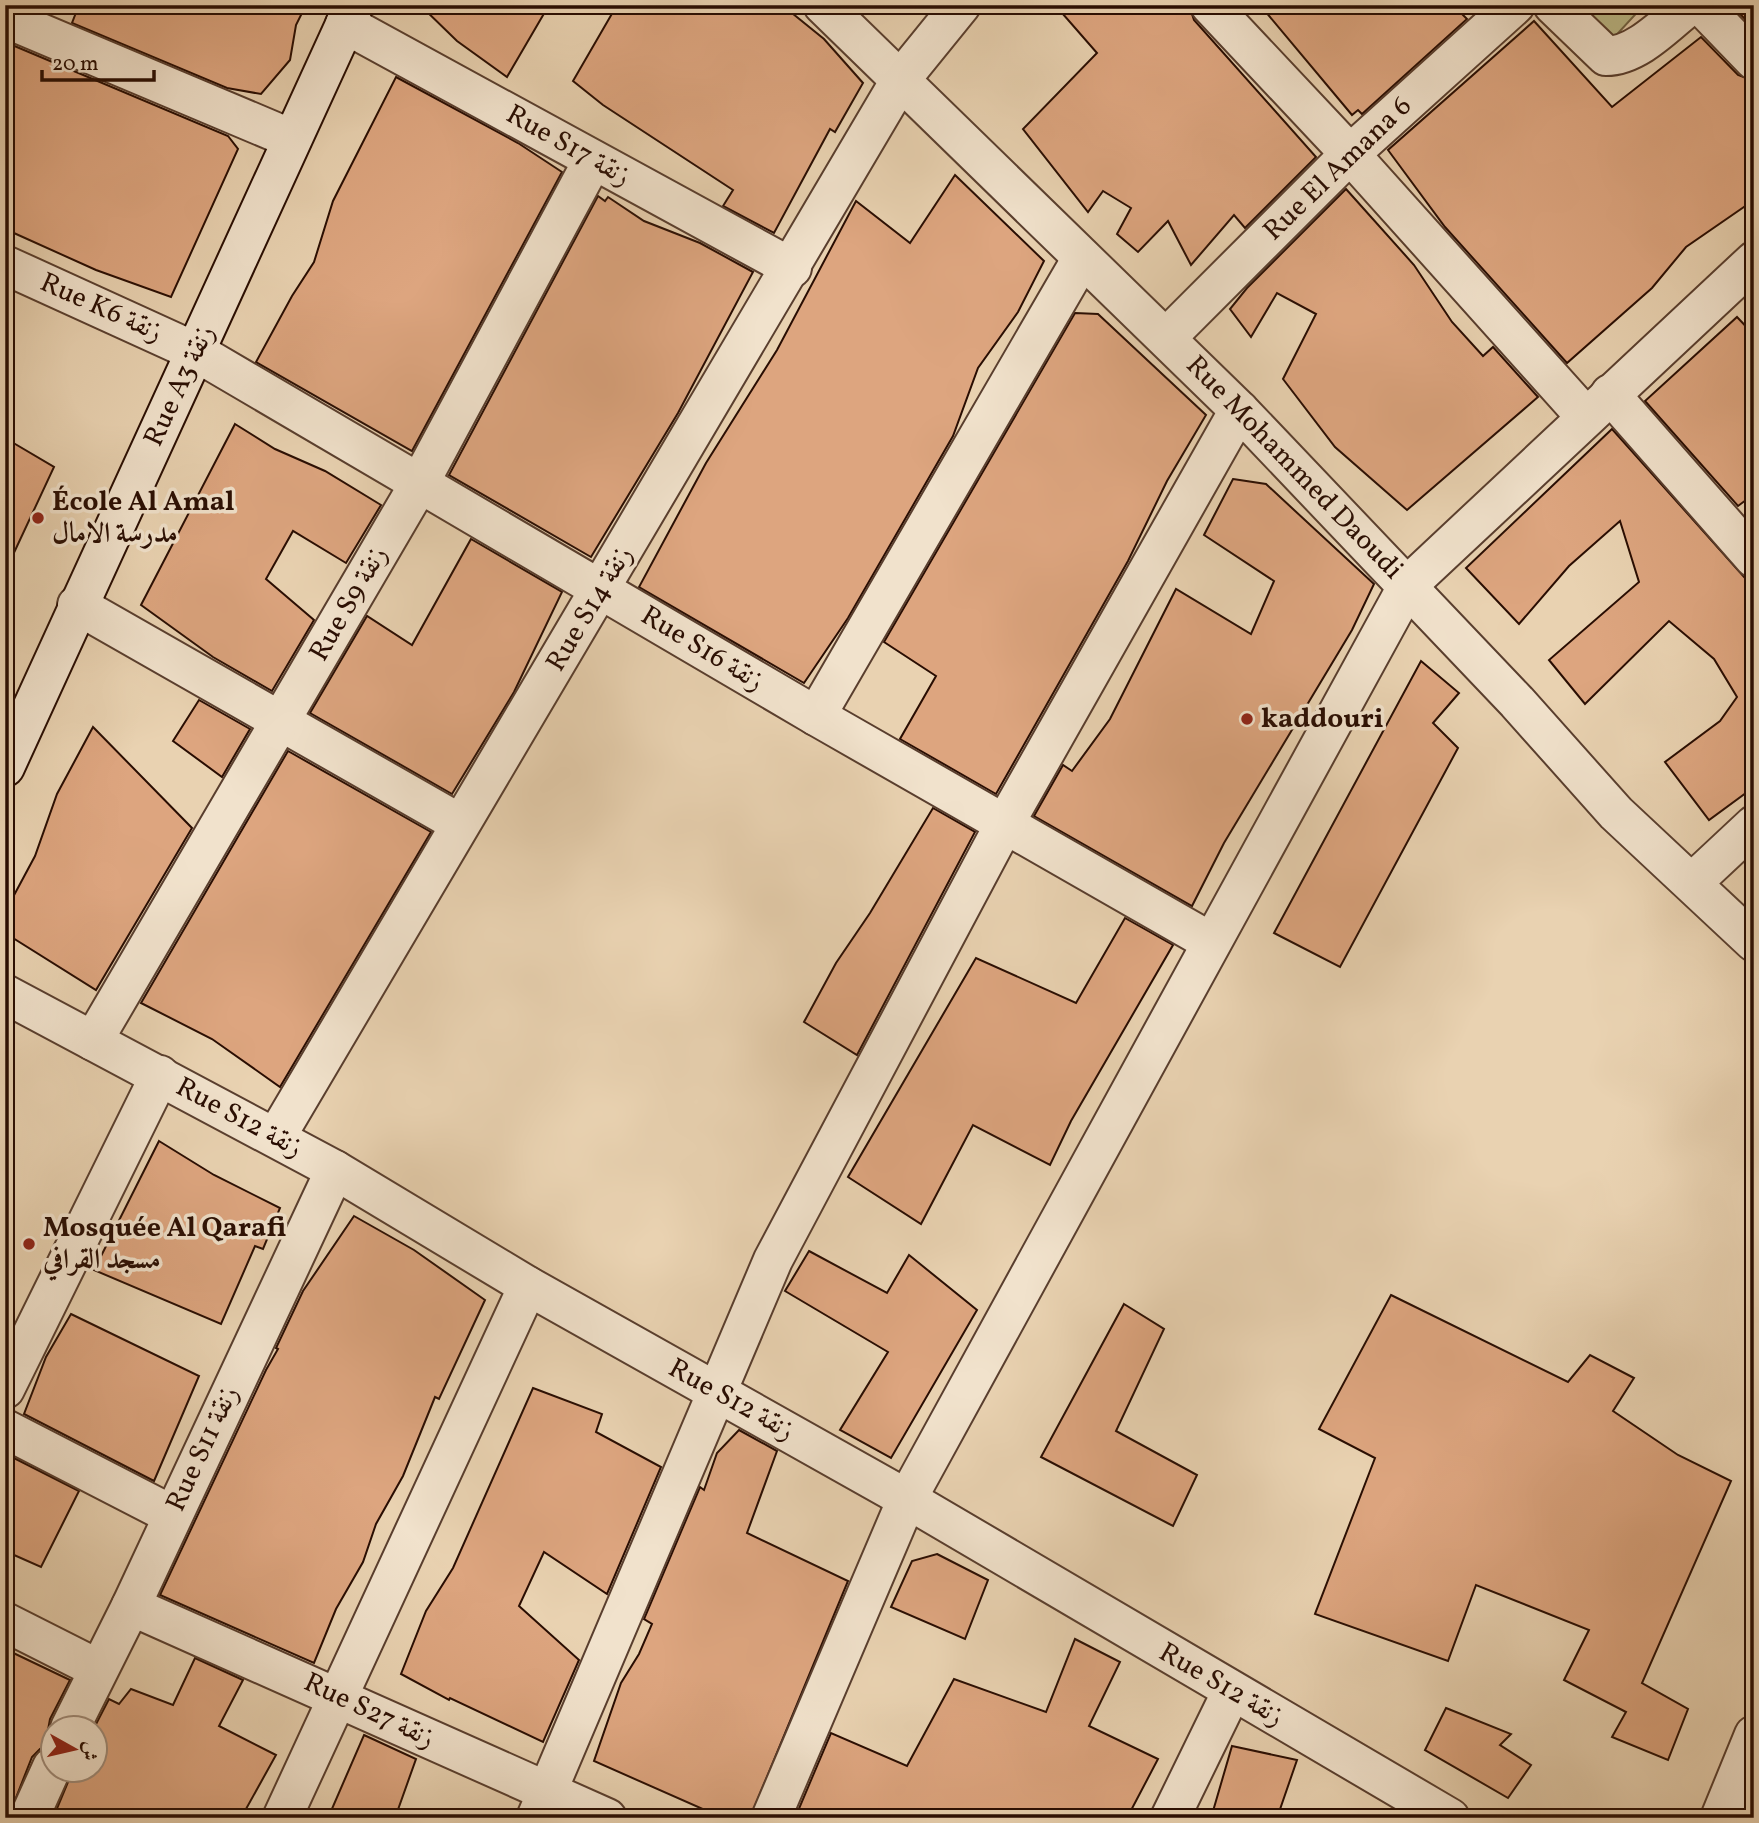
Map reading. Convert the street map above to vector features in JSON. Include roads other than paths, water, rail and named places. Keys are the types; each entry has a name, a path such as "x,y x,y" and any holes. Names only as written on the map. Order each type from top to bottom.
{"street":[{"name":"Rue Mohammed Daoudi","path":"823,5 1082,258 1167,337 1408,585 1616,813 1693,882 1754,942"},
{"name":"Rue S14 زنقة","path":"276,1137 459,823 792,268 901,79 961,5"},
{"path":"1210,5 1350,154 1597,405 1754,558"},
{"name":"Rue El Amana 6","path":"1167,337 1350,154 1515,5"},
{"path":"1553,5 1606,56 1620,56 1636,47 1690,5"},
{"path":"1701,5 1754,60"},
{"name":"Rue A3 زنقة","path":"5,767 349,14"},
{"name":"Rue S17 زنقة","path":"349,14 593,160 792,268"},
{"path":"5,18 292,139"},
{"name":"Rue S9 زنقة","path":"93,1041 419,484 593,160"},
{"path":"816,716 1082,258"},
{"path":"771,1818 906,1499 1408,585 1597,405 1754,261"},
{"name":"Rue K6 زنقة","path":"5,265 196,352"},
{"name":"Rue S16 زنقة","path":"196,352 816,716 1211,942"},
{"path":"541,1806 773,1260 1004,825 1239,410"},
{"path":"78,605 459,823"},
{"path":"1693,882 1754,825"},
{"name":"Rue S12 زنقة","path":"5,994 335,1170 528,1286 906,1499 1450,1818"},
{"path":"5,1388 159,1076"},
{"name":"Rue S11 زنقة","path":"77,1714 131,1606 335,1170"},
{"path":"282,1818 528,1286"},
{"path":"5,1430 172,1515"},
{"name":"Rue S27 زنقة","path":"131,1606 338,1696 541,1806 607,1818"},
{"path":"5,1622 98,1669"},
{"path":"1170,1818 1232,1691"},
{"path":"1720,1818 1754,1735"},
{"path":"29,1818 44,1784"}],"place":[{"name":"École Al Amal مدرسة الامال","path":"38,518"},
{"name":"kaddouri","path":"1247,719"},
{"name":"Mosquée Al Qarafi مسجد القرافي","path":"29,1244"}]}
